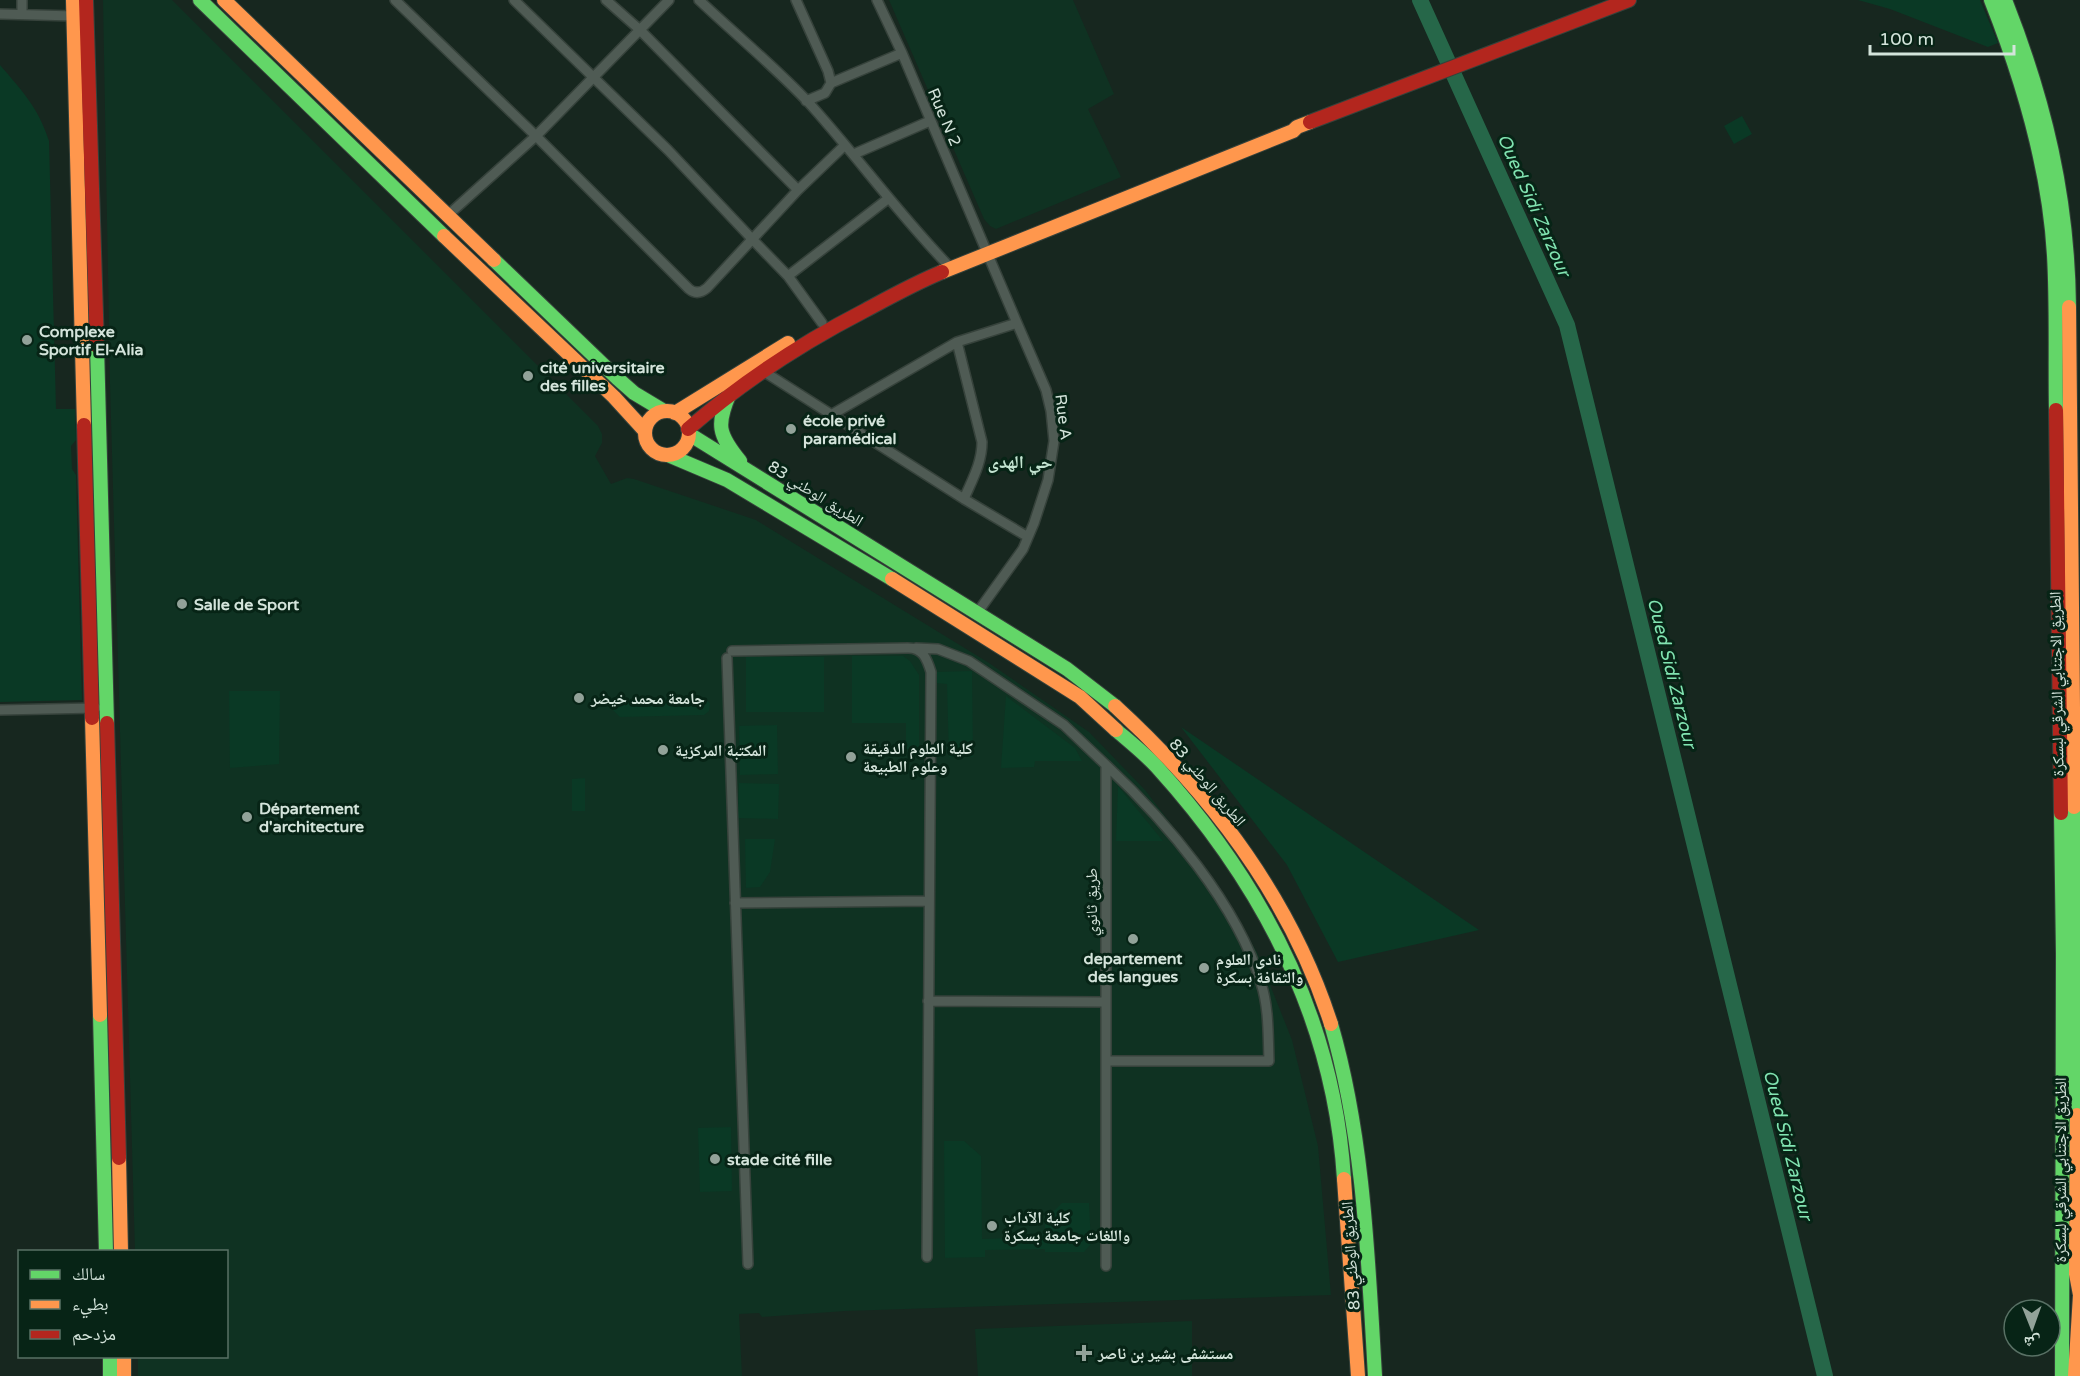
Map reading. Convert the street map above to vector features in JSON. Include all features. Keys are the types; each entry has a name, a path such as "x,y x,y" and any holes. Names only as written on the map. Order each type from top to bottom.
{"main road":[{"path":"73,0 106,1250"},
{"path":"86,0 91,114 121,1250"},
{"path":"200,0 614,397 645,431"},
{"path":"224,0 625,386 670,412 684,419 688,431 685,446 675,454 668,456 657,453 645,441 647,421 652,416 670,412 889,286 946,262 986,250"},
{"path":"688,431 730,393 763,371 878,302 986,250 1291,126 1297,127 1629,0"},
{"name":"الطريق الاجتنابي الشرقي لبسكرة","path":"1991,0 2032,125 2048,201 2054,256 2070,558"},
{"name":"الطريق الاجتنابي الشرقي لبسكرة","path":"2006,0 2034,79 2048,132 2062,200 2069,279 2076,1274 2080,1295 2075,1376"},
{"path":"730,393 720,416 720,431 723,442 747,469"},
{"name":"الطريق الوطني 83","path":"688,431 711,450 747,469 1067,669 1113,704 1145,734 1192,784 1232,836 1262,880 1305,958 1335,1037 1350,1101 1362,1197 1375,1376"},
{"name":"الطريق الوطني 83","path":"668,456 727,480 885,574 1080,697 1156,766 1224,849 1272,925 1306,1000 1326,1063 1343,1157 1358,1376"},
{"name":"الطريق الاجتنابي الشرقي لبسكرة","path":"2062,1376 2074,1082"},
{"path":"110,1358 110,1376"},
{"path":"124,1358 124,1376"}],"street":[{"path":"22,0 22,13"},
{"path":"395,0 692,291 698,293 705,290 798,190 845,145"},
{"path":"514,0 595,77 788,276 822,323"},
{"path":"606,0 640,30 798,190"},
{"path":"447,216 536,136 669,0"},
{"path":"699,0 806,101 946,262"},
{"path":"796,0 828,71 831,83 822,96 806,101"},
{"name":"Rue N 2","path":"877,0 986,250"},
{"path":"0,14 74,15"},
{"path":"831,83 902,53"},
{"path":"854,154 930,121"},
{"path":"788,276 888,198"},
{"name":"Rue A","path":"977,613 1023,549 1048,480 1054,441 1046,390 986,250"},
{"path":"831,415 957,342 1017,323"},
{"path":"957,342 982,442 979,465 964,499"},
{"path":"763,371 1028,537"},
{"path":"916,648 927,657 931,672 927,1257"},
{"path":"748,1264 729,655 938,649 969,661 1064,725 1160,820 1203,875 1244,938 1262,984 1268,1014 1269,1061 1106,1061"},
{"path":"0,710 107,707"},
{"name":"طريق ثانوي","path":"1106,765 1106,1266"},
{"path":"735,903 929,901"},
{"path":"928,1001 1106,1002"},
{"path":"2064,1293 2080,1295"}],"shaded area":[{"name":"جامعة محمد خيضر","path":"103,0 172,0 598,426 602,434 602,443 595,456 611,484 627,478 634,479 756,520 989,663 1089,732 1145,790 1208,872 1257,952 1292,1040 1318,1146 1331,1295 845,1311 762,1317 759,1313 739,1314 742,1376 138,1376 138,1358 228,1358 228,1250 135,1250 110,384"},
{"path":"889,0 1073,0 1114,94 1088,109 1121,177 996,229 990,226 984,219"},
{"path":"1858,0 1980,0 1998,43 1988,47 1890,9"},
{"name":"Complexe Sportif El-Alia","path":"0,65 35,109 49,141 56,409 75,409 76,440 71,446 72,469 76,475 82,700 0,702"},
{"path":"1742,116 1752,134 1734,144 1724,126"},
{"path":"852,656 903,656 910,661 919,675 919,749 906,749 906,723 852,723"},
{"path":"746,657 824,657 824,712 746,712"},
{"path":"972,671 973,757 949,757 947,684 936,683 936,672"},
{"path":"229,691 280,691 279,764 230,768"},
{"path":"1006,696 1075,748 1082,761 1035,761 1034,767 1001,768"},
{"path":"703,698 710,703 709,711 704,715 620,717 613,710 613,706 618,701"},
{"path":"777,725 778,774 740,775 739,726"},
{"path":"1181,727 1479,930 1338,962 1287,865"},
{"path":"585,778 585,811 572,811 572,779"},
{"path":"739,783 779,784 778,819 738,818"},
{"path":"1118,786 1163,841 1116,841"},
{"path":"745,839 775,839 770,872 760,887 746,888"},
{"name":"stade cité fille","path":"731,1127 732,1191 700,1192 698,1128"},
{"path":"944,1141 964,1141 981,1156 982,1239 1045,1237 1045,1220 1062,1203 1089,1203 1091,1244 1084,1252 1045,1252 1045,1249 985,1250 985,1257 945,1258"},
{"name":"مستشفى بشير بن ناصر","path":"1192,1321 1192,1376 978,1376 975,1329"}],"waterway":[{"name":"Oued Sidi Zarzour","path":"1420,0 1567,325 1825,1376"}],"traffic: fast":[{"path":"200,0 444,236"},
{"path":"1991,0 2024,93 2047,189 2055,274 2056,410"},
{"path":"2005,0 2032,75 2052,150 2064,227 2069,307"},
{"path":"494,260 617,378 634,393 664,411"},
{"path":"97,346 107,723"},
{"path":"730,393 721,421 723,436 740,461"},
{"path":"689,434 1067,669 1115,706"},
{"path":"668,455 727,480 892,579"},
{"path":"1116,730 1152,762 1195,812 1230,858 1260,907 1286,957 1308,1010 1325,1064 1337,1120 1344,1179"},
{"path":"2074,807 2077,1115"},
{"path":"2061,813 2062,1376"},
{"path":"100,1015 106,1250"},
{"path":"1331,1024 1351,1110 1358,1154 1367,1243 1375,1376"},
{"path":"110,1358 110,1376"}],"traffic: slow":[{"path":"73,0 84,425"},
{"path":"224,0 494,260"},
{"path":"942,272 1293,131 1310,122"},
{"path":"444,236 614,397 645,431"},
{"path":"2069,307 2074,807"},
{"path":"675,413 788,343"},
{"path":"667,411 683,417 689,433 683,449 667,455 651,449 645,433 651,417 667,411"},
{"path":"892,579 1080,697 1116,730"},
{"path":"1115,706 1184,775 1244,851 1294,934 1331,1024"},
{"path":"92,718 100,1015"},
{"path":"2075,1376 2080,1295 2076,1274 2077,1115"},
{"path":"119,1158 121,1250"},
{"path":"1344,1179 1358,1376"},
{"path":"124,1358 124,1376"}],"traffic: jam":[{"path":"86,0 97,346"},
{"path":"1310,122 1629,0"},
{"path":"688,429 729,395 794,350 893,295 942,272"},
{"path":"2056,410 2061,813"},
{"path":"84,425 92,718"},
{"path":"107,723 119,1158"}],"place":[{"name":"Complexe Sportif El-Alia","path":"27,340"},
{"name":"cité universitaire des filles","path":"528,376"},
{"name":"école privé paramédical","path":"791,429"},
{"name":"Salle de Sport","path":"182,604"},
{"name":"جامعة محمد خيضر","path":"579,698"},
{"name":"المكتبة المركزية","path":"663,750"},
{"name":"كلية العلوم الدقيقة وعلوم الطبيعة","path":"851,757"},
{"name":"Département d'architecture","path":"247,817"},
{"name":"departement des langues","path":"1133,939"},
{"name":"نادي العلوم والثقافة بسكرة","path":"1204,968"},
{"name":"stade cité fille","path":"715,1159"},
{"name":"كلية الآداب واللغات جامعة بسكرة","path":"992,1226"},
{"name":"مستشفى بشير بن ناصر","path":"1084,1353"}],"district":[{"name":"حي الهدى","path":"1020,462"}]}
